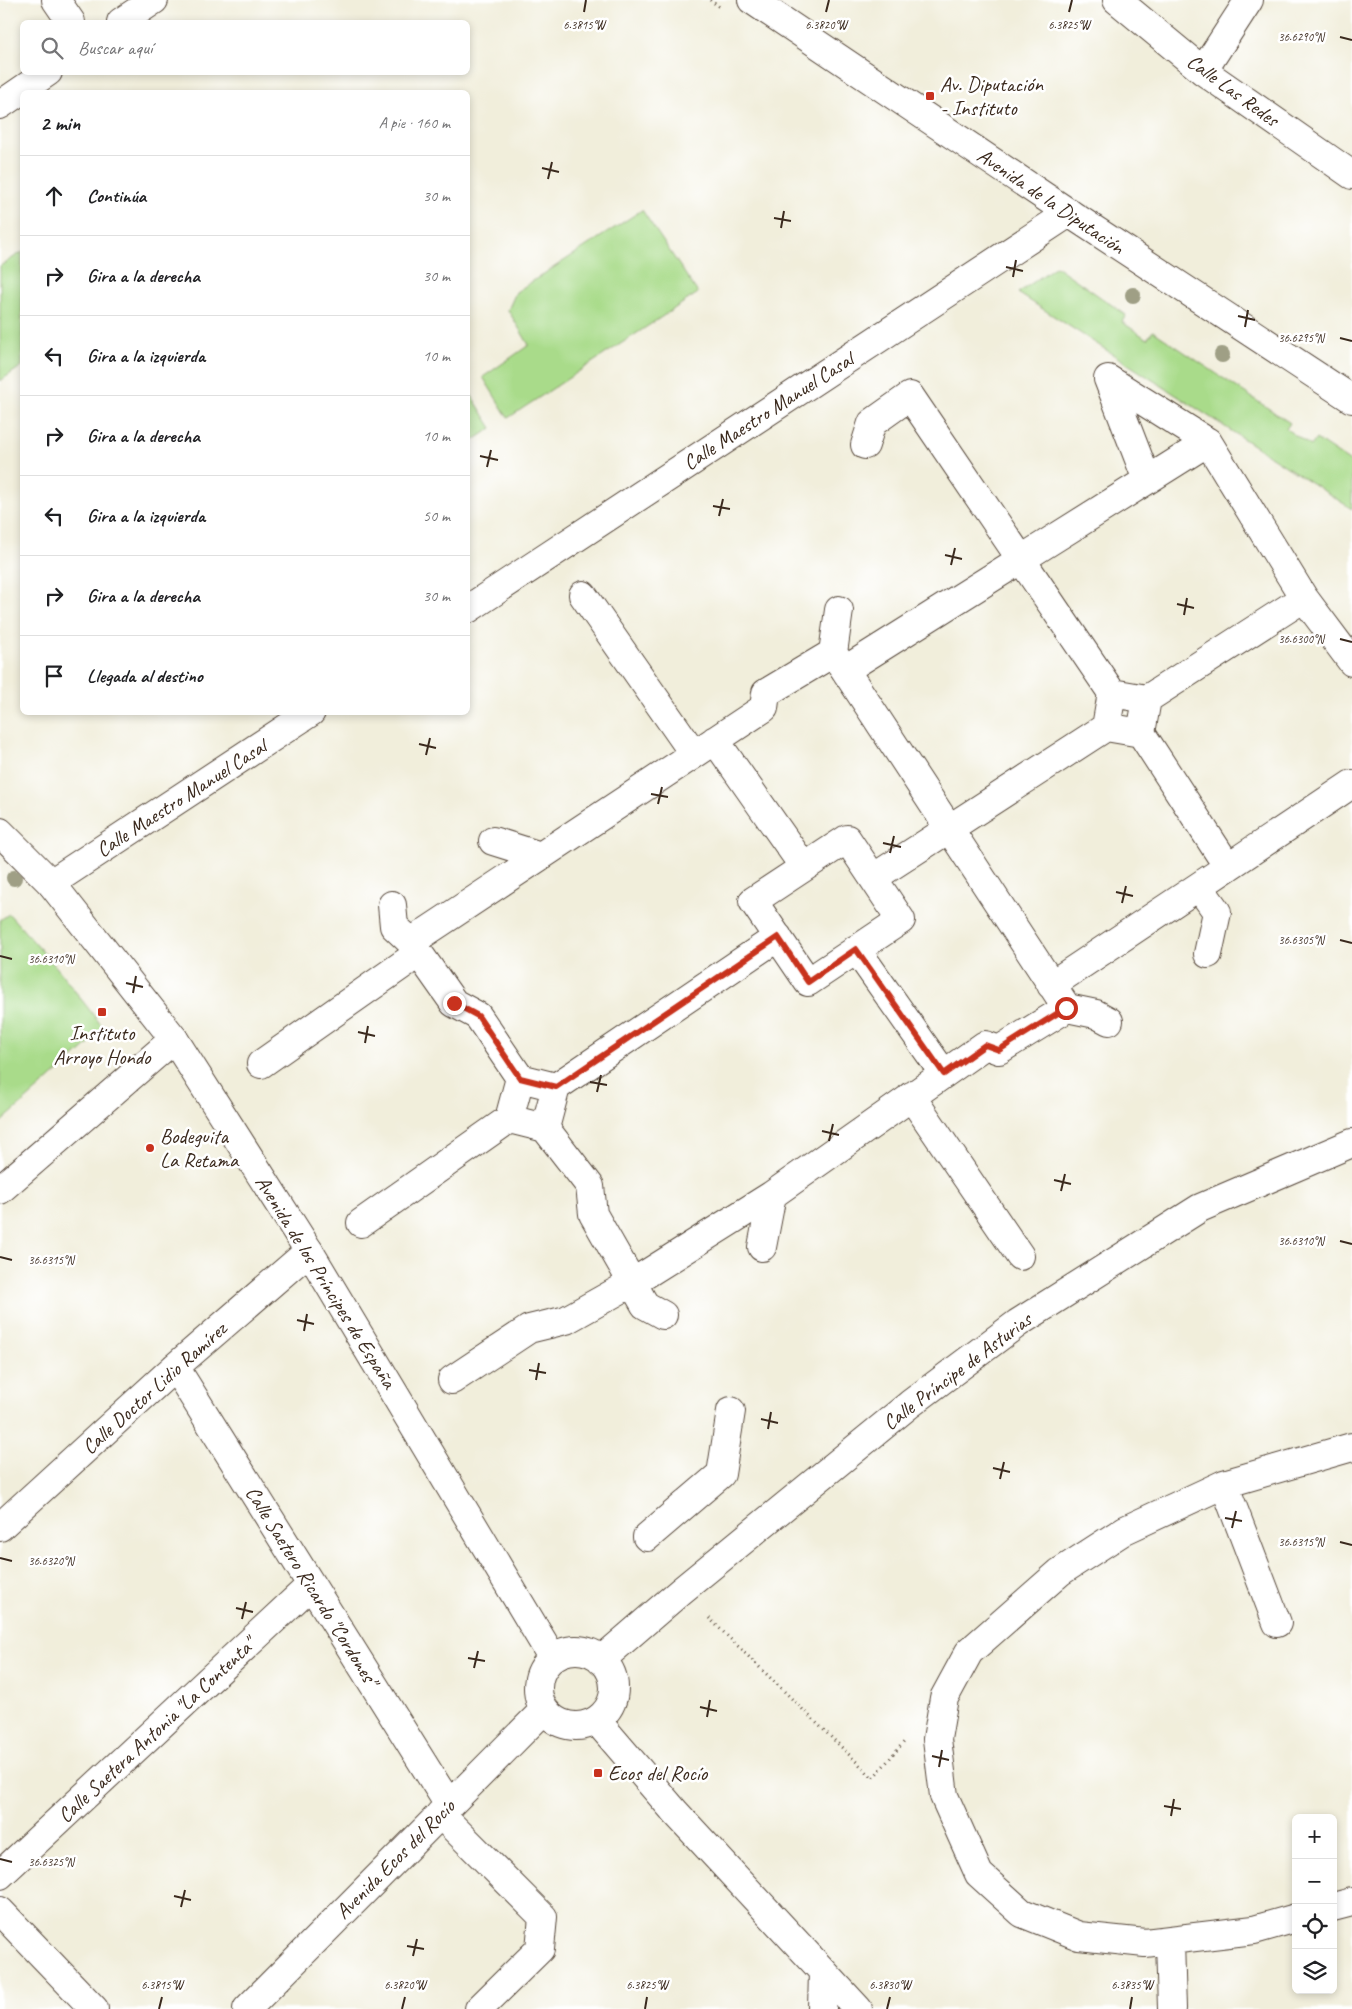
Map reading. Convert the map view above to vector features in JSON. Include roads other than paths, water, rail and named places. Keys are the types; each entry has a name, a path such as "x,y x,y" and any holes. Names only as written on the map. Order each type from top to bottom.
{"street":[{"path":"56,0 70,20"},
{"path":"124,20 154,0"},
{"name":"Avenida de la Diputación","path":"752,0 1069,213 1352,399"},
{"name":"Calle Las Redes","path":"1117,0 1203,70 1352,175"},
{"path":"1203,70 1249,0"},
{"path":"22,90 44,75"},
{"path":"0,105 20,91"},
{"name":"Calle Maestro Manuel Casal","path":"470,608 1069,213"},
{"path":"1147,480 1108,379 1208,442 1304,598 1352,662"},
{"path":"865,446 872,423 910,396 1112,693 1106,727"},
{"path":"261,1064 541,856 764,708 766,693 839,662 1022,559 1208,442"},
{"path":"583,595 804,867"},
{"path":"1112,693 1147,699 1304,598"},
{"path":"839,610 839,662 1066,1008"},
{"path":"1147,699 1141,733 1228,867"},
{"name":"Calle Maestro Manuel Casal","path":"51,884 306,715"},
{"path":"873,878 948,827 1106,727 1141,733"},
{"path":"1051,985 1352,784"},
{"name":"Avenida de los Príncipes de España","path":"0,832 51,884 174,1039 309,1251 552,1657"},
{"path":"847,839 873,878 901,920 808,982 754,901 847,839"},
{"path":"493,841 541,856"},
{"path":"1199,887 1218,912 1208,954"},
{"path":"392,905 394,926 415,948 454,1003 478,1016 520,1078 556,1087"},
{"path":"545,1128 556,1087 778,937"},
{"path":"856,949 944,1074"},
{"path":"452,1380 528,1329 566,1320 632,1283 772,1195 985,1045 999,1050 1066,1008 1096,1014 1109,1021"},
{"path":"0,1190 174,1039"},
{"path":"361,1223 509,1119 520,1078"},
{"path":"911,1096 1020,1256"},
{"path":"509,1119 545,1128 590,1186 593,1214 645,1305 663,1315"},
{"name":"Calle Príncipe de Asturias","path":"601,1660 681,1591 910,1404 1018,1323 1200,1208 1352,1143"},
{"path":"762,1247 772,1195"},
{"name":"Calle Doctor Lidio Ramírez","path":"0,1527 175,1367 309,1251"},
{"name":"Calle Saetero Ricardo \"Cordones\"","path":"175,1367 311,1585 445,1810 543,1917 540,1949 479,2009"},
{"path":"647,1537 722,1474 732,1411"},
{"path":"1292,1919 1254,1930 1145,1942 1079,1936 1022,1913 979,1874 944,1796 937,1739 944,1698 968,1652 1060,1572 1125,1530 1224,1484 1352,1447"},
{"path":"1224,1484 1277,1623"},
{"name":"Calle Saetera Antonia \"La Contenta\"","path":"0,1875 311,1585"},
{"path":"578,1650 590,1652 601,1660 609,1668 614,1691 609,1708 597,1721 586,1725 568,1726 552,1718 544,1710 539,1699 539,1676 544,1666 552,1657 564,1651 578,1650"},
{"name":"Avenida Ecos del Rocío","path":"247,2009 544,1710"},
{"path":"597,1721 676,1814 858,2009"},
{"path":"1337,1906 1352,1902"},
{"path":"0,1911 94,2009"},
{"path":"1170,1940 1172,2009"},
{"path":"822,2009 823,1972"}],"place":[{"name":"Av. Diputación - Instituto","path":"930,96"},
{"name":"Instituto Arroyo Hondo","path":"102,1012"},
{"name":"Bodeguita La Retama","path":"150,1148"},
{"name":"Ecos del Rocío","path":"598,1773"}]}
